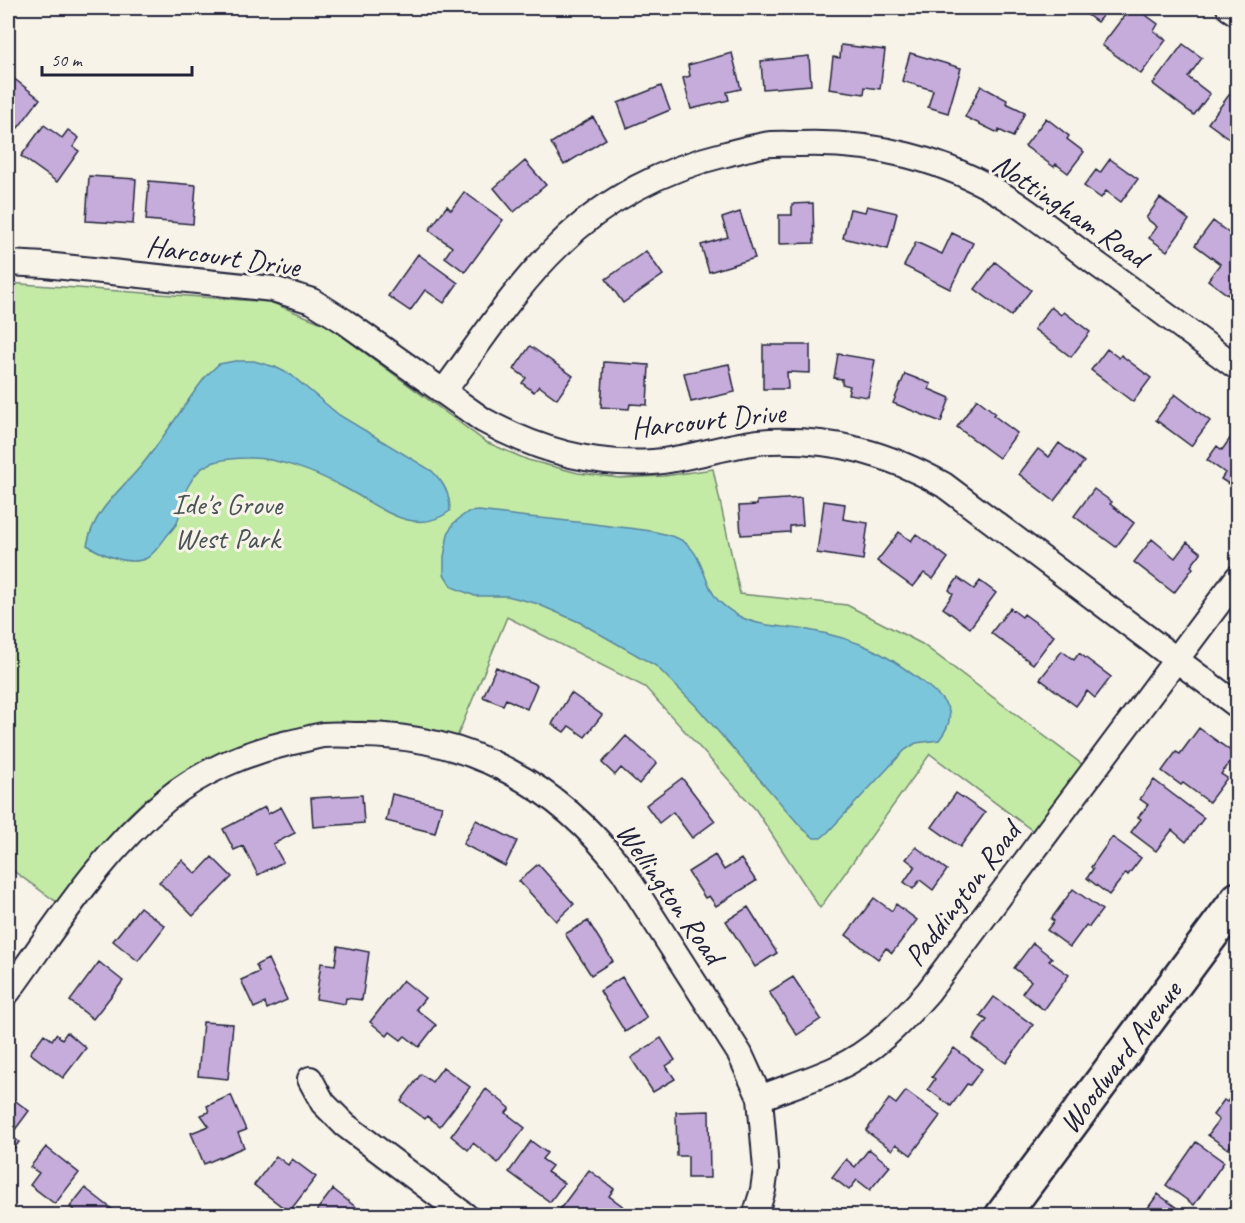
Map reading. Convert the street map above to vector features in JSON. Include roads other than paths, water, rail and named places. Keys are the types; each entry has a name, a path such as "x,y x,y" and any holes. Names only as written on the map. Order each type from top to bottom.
{"main road":[{"name":"Woodward Avenue","path":"1002,1215 1238,898"}],"street":[{"path":"1229,8 1238,14"},
{"name":"Nottingham Road","path":"443,392 533,272 586,221 620,197 658,177 699,161 765,145 806,143 862,146 891,151 941,166 984,185 1032,215 1238,368"},
{"name":"Harcourt Drive","path":"8,263 273,289 312,301 407,364 483,420 546,449 593,459 654,462 769,441 828,443 860,449 896,461 944,486 1238,706"},
{"name":"Paddington Road","path":"760,1098 836,1068 882,1040 905,1019 928,992 1238,577"},
{"name":"Wellington Road","path":"8,992 103,864 133,829 167,799 210,772 252,753 325,735 379,735 409,738 470,753 520,776 548,794 580,821 609,851 623,871 740,1054 760,1098"},
{"path":"310,1079 323,1103 345,1125 466,1215"},
{"path":"755,1215 763,1190 766,1169 760,1098"}],"water":[{"path":"254,361 275,367 291,375 339,415 432,471 446,489 450,511 436,519 409,520 395,516 309,471 259,458 235,459 207,465 197,473 184,494 177,523 147,558 124,560 87,545 95,521 102,511 150,455 207,375 219,364"},
{"path":"479,511 639,529 677,538 692,549 716,598 731,611 753,622 808,630 858,643 914,675 947,706 950,718 945,732 939,740 916,743 905,750 827,833 821,838 814,838 802,828 696,706 656,666 579,622 535,603 507,596 475,596 452,587 444,574 448,534 453,524 461,517 468,512"}],"park label":[{"name":"Ide's Grove West Park","path":"227,521"}]}
